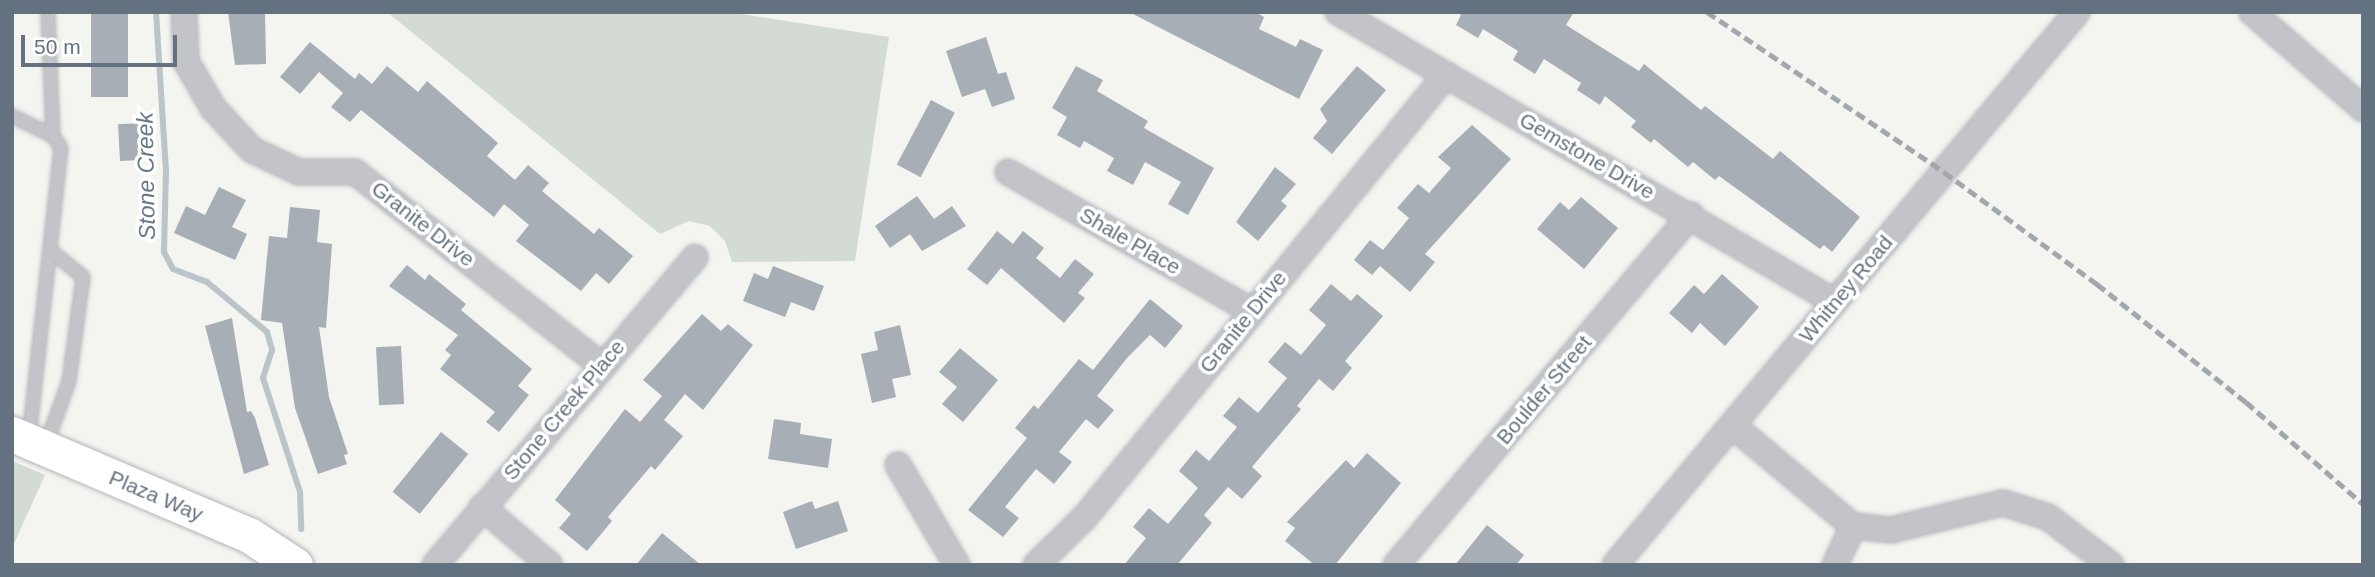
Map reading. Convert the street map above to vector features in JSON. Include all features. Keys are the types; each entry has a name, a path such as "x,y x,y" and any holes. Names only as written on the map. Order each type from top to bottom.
{"main road":[{"name":"Plaza Way","path":"29,441 249,536 293,564"}],"street":[{"name":"Granite Drive","path":"184,12 186,61 213,108 252,150 299,172 355,173 396,200 602,366"},
{"name":"Gemstone Drive","path":"1338,12 1691,215 1835,302"},
{"name":"Whitney Road","path":"1615,565 2077,12"},
{"path":"2252,12 2363,109"},
{"name":"Granite Drive","path":"1036,565 1085,517 1446,75"},
{"name":"Shale Place","path":"1008,172 1252,311"},
{"name":"Boulder Street","path":"1396,565 1691,215"},
{"name":"Stone Creek Place","path":"435,565 695,257"},
{"path":"1732,425 1853,526 1891,530 2003,503 2048,517 2111,565"},
{"path":"898,465 957,565"},
{"path":"482,507 550,565"},
{"path":"1835,565 1853,526"}],"lane":[{"path":"48,12 53,136"},
{"path":"12,116 53,136 61,148 29,441"},
{"path":"29,441 69,381 83,277 50,250"}],"shaded area":[{"path":"387,12 728,12 889,37 855,261 732,262 725,241 710,226 689,221 660,234"},
{"path":"12,461 45,475 12,548"}],"building":[{"path":"91,12 128,12 128,97 91,97"},
{"path":"228,12 265,12 266,64 235,65"},
{"path":"1129,12 1255,12 1264,17 1259,29 1296,47 1300,39 1323,50 1299,99"},
{"path":"1456,12 1574,12 1566,25 1639,71 1644,64 1701,110 1705,106 1773,159 1780,151 1860,217 1832,252 1824,245 1820,249 1719,176 1715,180 1693,162 1688,167 1654,139 1651,143 1631,127 1636,121 1605,96 1600,105 1577,90 1581,83 1544,59 1535,74 1513,60 1518,51 1483,29 1478,38 1456,25 1461,15"},
{"path":"986,37 998,74 1006,72 1015,99 992,107 985,89 962,97 946,51"},
{"path":"310,42 355,79 359,73 372,84 387,66 418,92 427,81 498,143 487,156 515,180 528,165 549,183 542,191 594,234 599,228 633,256 609,284 596,273 581,291 516,241 529,225 504,204 494,217 361,110 350,122 331,107 343,93 319,72 300,94 280,77"},
{"path":"1076,66 1103,80 1097,91 1148,121 1144,128 1214,168 1188,215 1168,204 1181,182 1145,162 1133,185 1107,171 1114,158 1084,141 1080,148 1057,135 1067,117 1052,108"},
{"path":"1357,66 1386,90 1332,154 1313,138 1327,121 1320,109"},
{"path":"931,100 955,113 921,177 897,164"},
{"path":"140,123 142,160 120,161 118,124"},
{"path":"1472,125 1511,159 1425,254 1435,262 1410,292 1380,266 1372,275 1354,260 1370,240 1383,250 1409,218 1397,208 1418,184 1429,193 1451,168 1438,157"},
{"path":"1275,167 1296,184 1281,201 1287,206 1258,241 1236,222"},
{"path":"219,187 246,200 232,227 247,234 235,260 174,233 186,206 205,215"},
{"path":"917,196 934,219 952,206 966,226 922,251 910,234 890,248 875,226"},
{"path":"1581,197 1618,228 1584,269 1537,229 1560,202 1569,210"},
{"path":"290,207 320,210 317,242 332,244 326,328 319,327 329,397 348,454 344,455 347,464 318,474 295,408 282,323 261,320 269,236 287,238"},
{"path":"997,231 1013,244 1023,231 1044,248 1036,258 1060,278 1075,259 1094,274 1078,293 1085,298 1064,323 1001,268 987,285 967,269"},
{"path":"407,265 425,280 429,274 466,304 461,310 532,369 518,386 529,395 499,432 486,422 495,412 440,369 451,355 445,350 458,335 389,286"},
{"path":"773,266 824,286 814,311 791,302 785,317 743,301 754,273 768,279"},
{"path":"1722,274 1759,307 1725,346 1700,323 1692,333 1669,313 1694,285 1704,294"},
{"path":"1331,284 1351,301 1357,294 1383,316 1345,361 1352,368 1333,391 1319,379 1297,406 1301,409 1252,467 1262,476 1242,499 1228,487 1204,515 1212,523 1177,565 1124,565 1146,538 1133,527 1149,508 1168,524 1198,488 1179,471 1196,450 1209,461 1237,427 1223,416 1239,397 1258,413 1287,378 1268,362 1285,342 1301,355 1326,325 1309,310"},
{"path":"1150,299 1183,326 1165,348 1150,335 1127,358 1097,396 1114,410 1098,429 1086,419 1059,452 1072,462 1054,484 1036,469 1005,507 1019,518 1003,537 968,510 1027,438 1015,428 1034,405 1038,409 1079,359 1093,370"},
{"path":"702,314 721,331 728,324 753,345 703,410 685,394 664,420 683,436 655,470 651,466 608,517 612,521 587,551 559,528 571,514 555,500 625,409 640,422 662,396 643,380"},
{"path":"232,318 247,412 251,411 255,418 269,465 244,474 205,326"},
{"path":"900,325 911,375 892,379 896,397 872,403 861,354 878,350 874,332"},
{"path":"401,346 404,404 379,405 376,347"},
{"path":"960,348 998,380 963,422 942,404 957,387 939,372"},
{"path":"774,419 801,423 800,434 832,439 828,468 768,459"},
{"path":"441,432 468,454 420,514 393,492"},
{"path":"1367,453 1401,483 1335,565 1315,565 1285,541 1295,528 1287,522 1346,460 1354,468"},
{"path":"812,501 815,509 838,501 848,531 796,549 783,512"},
{"path":"1487,525 1524,555 1516,565 1455,565"},
{"path":"662,533 701,565 636,565"}],"waterway":[{"name":"Stone Creek","path":"156,12 166,170 164,252 173,269 207,282 267,332 272,350 263,378 300,492 301,529"}],"railway":[{"path":"1707,12 1944,172 2097,284 2246,402 2363,504"}]}
